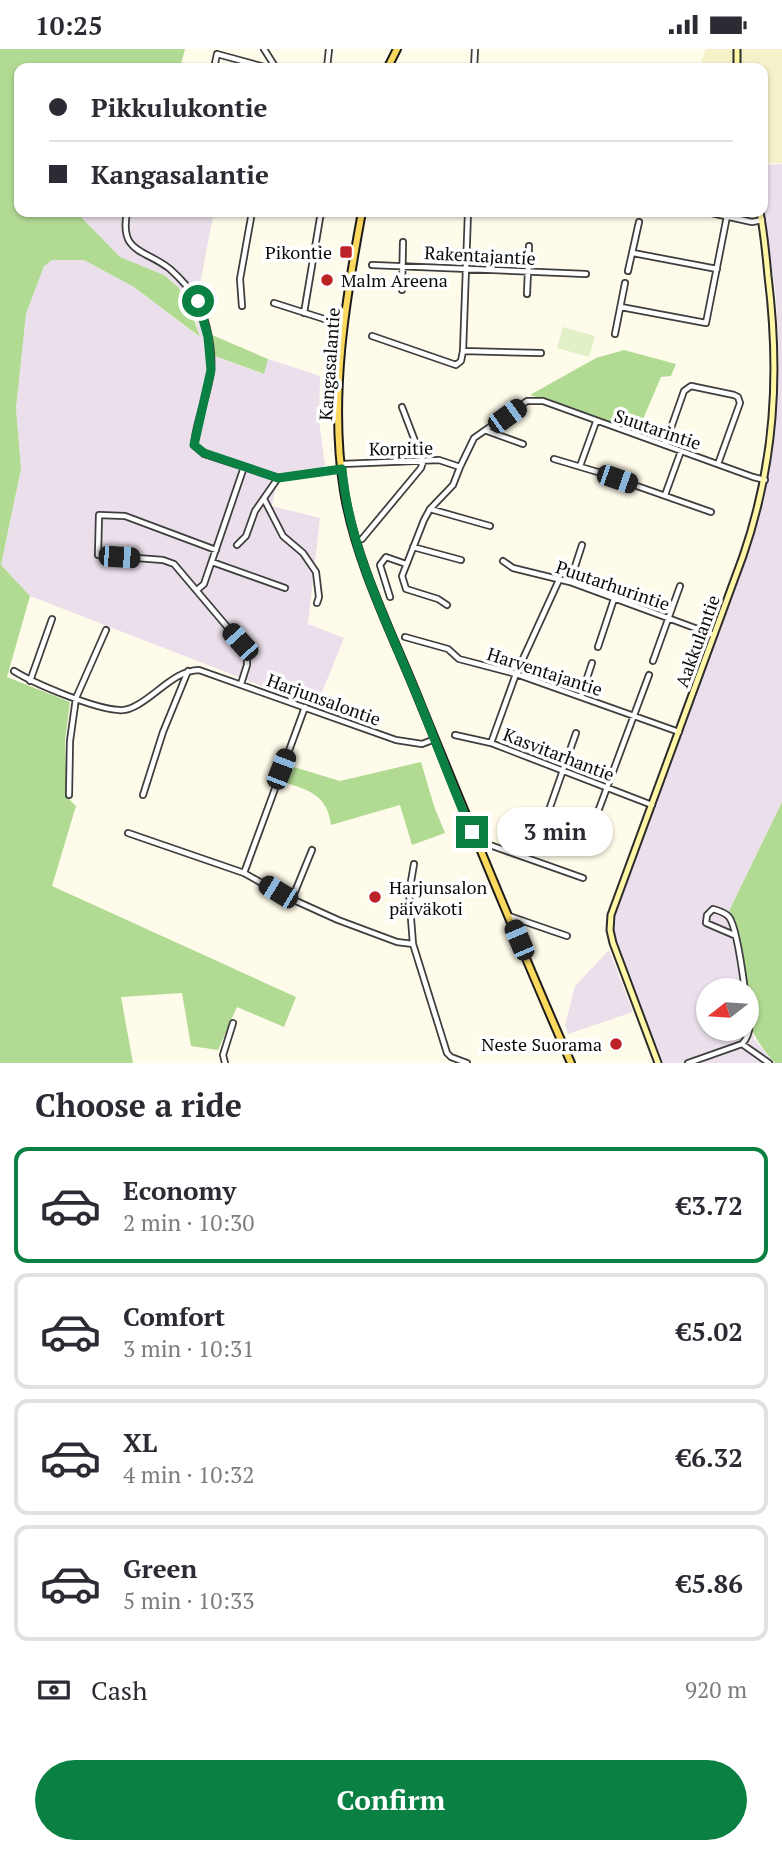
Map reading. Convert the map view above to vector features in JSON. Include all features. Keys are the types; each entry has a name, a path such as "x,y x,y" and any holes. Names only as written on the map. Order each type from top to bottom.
{"main road":[{"name":"Kangasalantie","path":"361,217 344,325 338,396 342,467 349,515 383,613 571,1063"}],"street":[{"path":"215,63 217,54 250,63"},
{"path":"126,217 124,226 127,237 135,250 170,269 198,301 208,337 211,370 194,445 204,453 278,478 255,511 246,536 237,545"},
{"path":"242,306 240,279 252,217"},
{"path":"303,313 320,217"},
{"path":"372,337 456,365 461,361 468,217"},
{"path":"621,307 706,323 727,217"},
{"path":"731,217 752,222 762,220"},
{"name":"Aakkulantie","path":"656,1062 610,930 613,909 755,520 765,480 775,357 761,217"},
{"path":"628,271 639,222"},
{"path":"402,291 403,242"},
{"path":"527,294 529,246"},
{"path":"633,253 716,269"},
{"name":"Rakentajantie","path":"372,265 586,274"},
{"path":"615,334 625,283"},
{"path":"274,303 344,325"},
{"path":"463,351 541,353"},
{"path":"665,445 687,387 734,395 740,403 718,464"},
{"name":"Suutarintie","path":"486,431 527,401 543,401 765,480"},
{"path":"362,539 420,471 423,462 402,407"},
{"path":"580,465 596,422"},
{"path":"447,605 438,599 406,589 402,576 430,509 453,485 474,439 486,431 523,445"},
{"path":"665,495 681,451"},
{"path":"554,459 601,473"},
{"name":"Korpitie","path":"278,478 393,460 439,460 460,467"},
{"path":"197,590 204,584 244,467"},
{"path":"617,479 710,512"},
{"path":"264,499 283,536 303,553 316,572 320,597 317,603"},
{"path":"430,509 490,526"},
{"path":"216,550 125,516 99,515 97,555 174,563 240,642 247,656 241,684"},
{"path":"570,582 582,545"},
{"path":"413,547 461,560"},
{"path":"390,597 380,565 386,557 406,564"},
{"name":"Puutarhurintie","path":"503,561 513,568 570,582 714,635"},
{"path":"212,562 285,588"},
{"path":"491,743 516,674 559,580"},
{"path":"653,661 680,586"},
{"path":"598,647 614,599"},
{"path":"30,681 52,619"},
{"path":"69,795 69,741 76,698 106,631"},
{"name":"Harventajantie","path":"405,637 448,649 458,660 516,674 679,732"},
{"path":"581,696 592,663"},
{"path":"14,671 30,681 102,707 122,711 138,704 188,670"},
{"path":"143,795 163,732 188,670"},
{"name":"Harjunsalontie","path":"188,670 199,670 241,684 396,740 422,744 435,739"},
{"path":"576,815 591,820 596,817 649,675"},
{"path":"244,873 304,707"},
{"path":"549,810 576,733"},
{"name":"Kasvitarhantie","path":"455,734 491,743 652,805"},
{"path":"128,833 244,873 292,899 385,938 412,944"},
{"path":"479,846 487,845 583,878"},
{"path":"292,899 312,851"},
{"path":"414,864 409,893 412,944 447,1053 467,1063"},
{"path":"734,935 706,922 707,915 713,909 730,918 734,935 742,978"},
{"path":"508,916 567,936"},
{"path":"225,1063 223,1055 233,1023"},
{"path":"688,1063 745,1041"},
{"path":"742,1044 769,1063"}],"shaded area":[{"path":"706,49 782,49 782,163 768,163 768,63 701,63"},
{"path":"782,164 782,802 729,911 742,978 696,978 696,1041 756,1041 775,1063 658,1063 613,943 611,915 757,523 767,481 774,433 779,357 776,298 765,217 768,217 768,165"},
{"path":"81,217 213,217 198,294 212,335 215,356 263,374 268,359 320,376 319,420 326,474 278,478 272,506 320,518 308,624 344,638 316,707 30,596 1,565 21,469 16,408 26,314 44,266 51,260 84,260 134,287 199,337 196,320 178,287 164,275 120,257"},
{"path":"609,950 633,1012 568,1034 565,1025 575,986"}],"green space":[{"path":"0,49 185,49 181,63 14,63 14,217 81,217 120,257 164,275 178,287 189,305 200,337 134,287 84,260 52,260 44,266 26,314 16,408 21,469 1,565 30,596 7,677 70,702 65,741 67,797 76,806 52,886 296,997 284,1027 237,1007 218,1050 191,1046 182,993 121,997 133,1063 0,1063"},
{"path":"563,327 595,336 589,357 557,348"},
{"path":"212,335 268,359 264,374 215,356"},
{"path":"624,350 676,364 671,376 661,377 638,431 530,395 596,358"},
{"path":"421,762 445,833 412,845 400,805 331,825 329,814 320,799 307,790 281,781 287,765 340,781"},
{"path":"782,802 782,1063 775,1063 758,1041 760,978 742,978 729,911"}],"place":[{"name":"Pikontie","path":"346,252"},
{"name":"Malm Areena","path":"327,280"},
{"name":"Harjunsalon päiväkoti","path":"375,897"},
{"name":"Neste Suorama","path":"616,1044"}],"route":[{"path":"198,301 208,337 211,370 194,445 204,453 278,478 342,469 349,515 360,550 472,832"}]}
